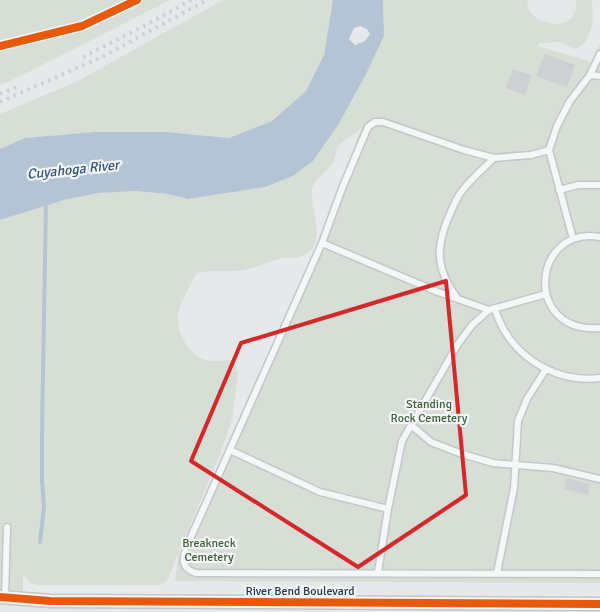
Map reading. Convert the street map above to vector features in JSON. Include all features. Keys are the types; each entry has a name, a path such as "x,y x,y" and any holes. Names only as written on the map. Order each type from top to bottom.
{"street":[{"name":"River Bend Boulevard","path":"3,597 50,607 528,608 600,604"}],"lane":[{"path":"573,239 549,150 557,126 570,102 590,75 600,54"},
{"path":"590,75 600,76"},
{"path":"549,150 531,155 494,158 464,150 383,122 375,122 368,127 322,243 186,548 183,563 185,568 196,573 600,574"},
{"path":"459,299 448,286 441,268 439,249 443,230 460,193 494,158"},
{"path":"559,190 578,185 600,184"},
{"path":"600,237 591,236 573,239 559,248 549,262 544,278 546,294 554,311 568,323 586,329 600,328"},
{"path":"322,243 438,292 492,309 514,344 546,369 567,377 589,380 600,378"},
{"path":"378,572 388,509 402,441 458,344 472,325 492,309 546,294"},
{"path":"497,573 516,466 518,421 527,398 546,369"},
{"path":"411,425 432,442 462,454 493,463 553,468 600,479"},
{"path":"230,450 320,492 388,509"},
{"path":"3,597 7,527"}],"highlighted area":[{"path":"446,281 466,495 358,567 191,461 241,343"}],"green space":[{"path":"0,0 170,0 0,85"},
{"path":"223,0 333,0 324,55 306,91 272,121 229,138 166,132 94,132 25,138 0,149 0,114 78,81"},
{"name":"Standing Rock Cemetery","path":"383,0 527,0 531,12 536,18 544,22 559,24 572,17 577,9 575,0 591,0 593,10 592,22 587,39 583,44 574,49 561,42 540,43 537,46 592,62 600,43 600,583 175,581 178,559 318,242 362,126 339,145 333,163 313,186 312,198 317,236 315,244 310,251 299,257 279,259 246,270 196,273 181,304 178,324 187,346 198,357 205,360 233,360 238,374 232,420 220,454 167,581 161,585 38,585 30,583 23,575 23,592 0,589 0,220 64,200 99,193 135,191 168,194 188,199 265,187 293,176 313,161 384,36"}],"water":[{"name":"Cuyahoga River","path":"333,0 383,0 384,36 365,76 338,125 313,161 293,176 265,187 188,199 168,194 135,191 99,193 64,200 0,220 0,149 25,138 94,132 166,132 229,138 272,121 306,91 324,55","holes":["360,26 367,29 370,34 365,41 355,45 349,39 354,28"]}],"building":[{"path":"545,54 575,65 567,87 536,76"},
{"path":"513,69 532,76 525,95 506,88"},
{"path":"566,478 590,484 588,495 564,489"}],"waterway":[{"path":"40,542 44,507 42,433 46,202"}],"railway":[{"path":"83,57 191,0"},
{"path":"0,102 100,58 207,0"},
{"path":"0,94 19,86"}],"cycle path":[{"path":"0,46 82,26 137,0"},
{"path":"0,597 50,601 600,604"}],"park label":[{"name":"Breakneck Cemetery","path":"209,550"}]}
